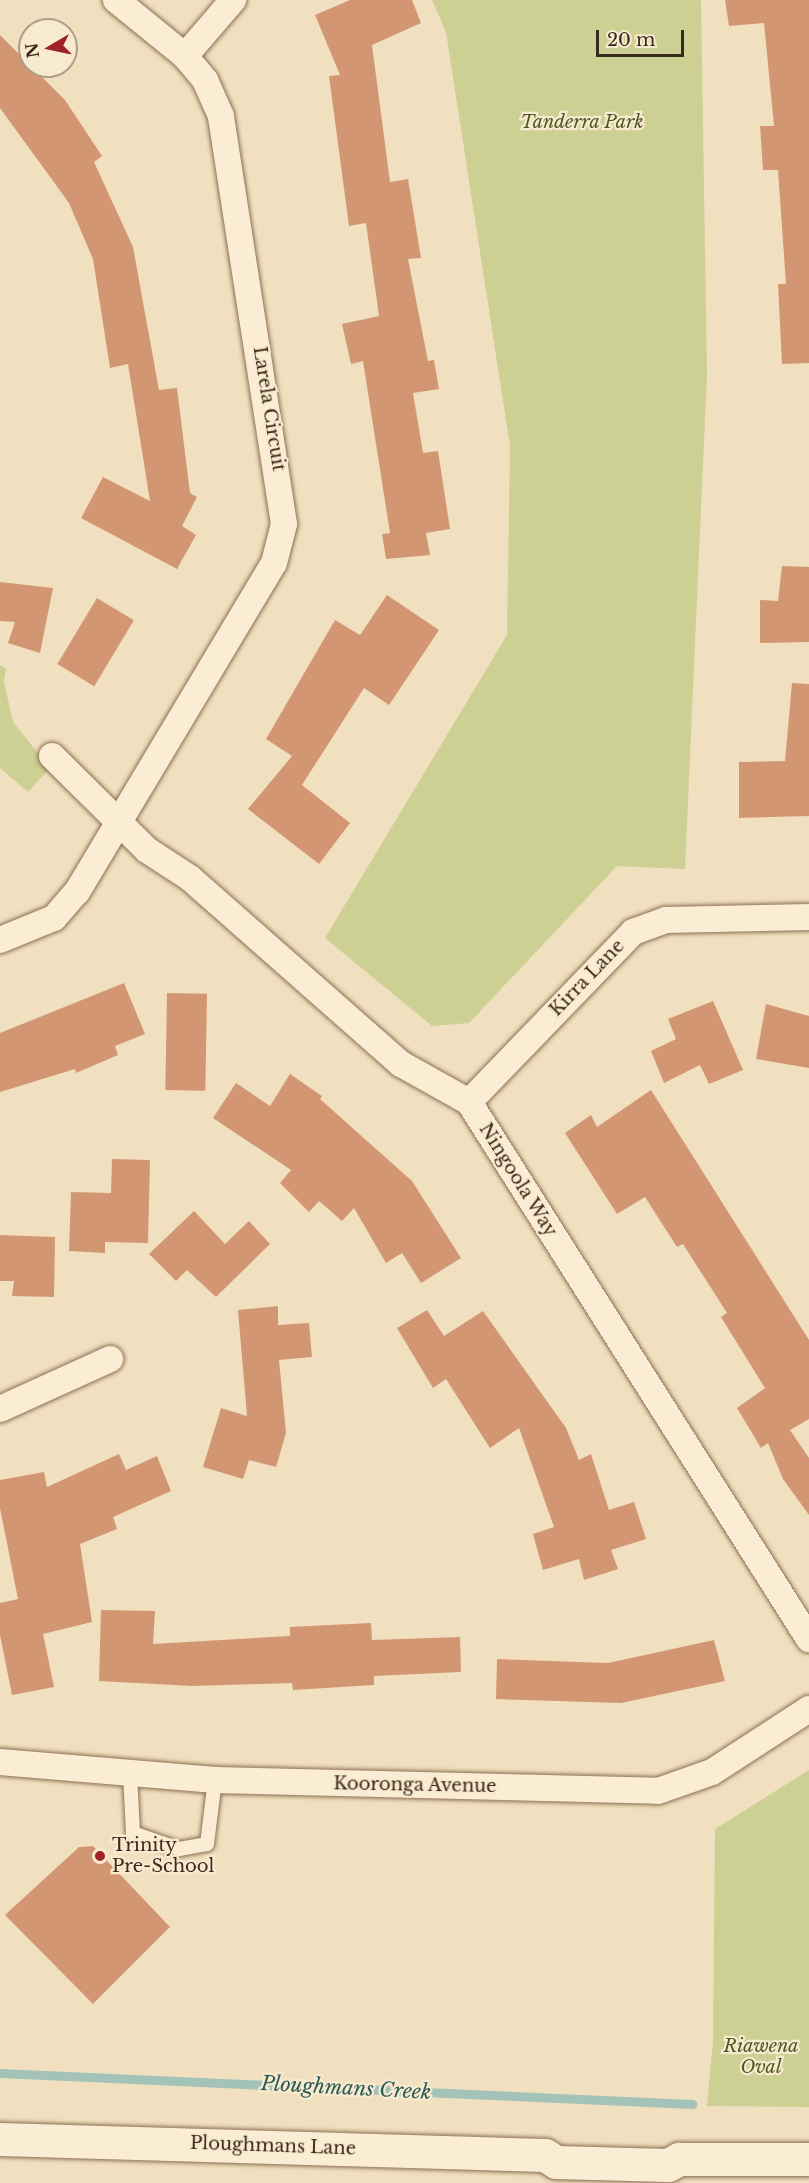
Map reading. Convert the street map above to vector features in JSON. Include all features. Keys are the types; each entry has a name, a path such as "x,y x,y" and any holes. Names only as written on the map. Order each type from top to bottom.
{"street":[{"name":"Larela Circuit","path":"0,940 54,918 67,906 274,563 284,524 221,116 205,80 185,56 116,0"},
{"path":"185,56 232,0"},
{"path":"52,756 118,820"},
{"name":"Ningoola Way","path":"118,820 147,850 190,878 401,1064 469,1102 809,1639"},
{"name":"Kirra Lane","path":"469,1102 633,932 666,920 809,917"},
{"path":"0,1409 110,1359"},
{"name":"Kooronga Avenue","path":"0,1762 215,1780 658,1791 712,1772 809,1709"},
{"name":"Ploughmans Lane","path":"0,2139 545,2155 556,2149 669,2151 679,2158"},
{"name":"Ploughmans Lane","path":"545,2155 556,2162 607,2173 668,2165 679,2158 809,2159"}],"lane":[{"path":"130,1774 133,1833 179,1849 207,1844 215,1780"}],"green space":[{"name":"Tanderra Park","path":"432,0 701,0 707,374 685,869 617,866 469,1023 432,1026 325,938 507,635 510,446 446,32"},
{"path":"0,665 6,669 4,682 13,722 50,768 28,792 0,768"},
{"name":"Riawena Oval","path":"809,1770 809,2107 707,2106 713,2040 715,1829"}],"building":[{"path":"350,0 412,0 421,23 372,45 390,182 408,179 421,258 408,259 428,361 434,360 439,389 413,393 423,453 438,451 450,529 426,533 430,555 386,559 382,534 390,533 363,361 351,364 342,324 379,316 366,223 349,226 329,76 340,75 315,15"},
{"path":"725,0 809,0 809,363 782,364 778,284 786,284 778,170 763,170 760,126 774,126 764,23 729,26"},
{"path":"0,35 18,53 18,78 43,78 65,100 102,156 94,162 133,247 159,390 177,388 190,493 197,497 182,526 196,535 177,569 81,518 103,477 150,501 128,364 110,368 93,259 69,203 0,108"},
{"path":"782,566 809,567 809,642 760,643 760,600 778,601"},
{"path":"0,582 53,588 40,653 8,643 15,622 0,621"},
{"path":"387,595 439,630 389,705 364,688 302,785 350,823 319,864 248,809 292,756 266,739 335,620 360,635"},
{"path":"97,598 134,620 94,686 57,664"},
{"path":"792,683 809,684 809,816 739,818 739,762 785,761"},
{"path":"124,983 145,1034 115,1046 118,1055 76,1073 75,1069 0,1092 0,1033"},
{"path":"167,993 207,994 205,1091 165,1090"},
{"path":"713,1001 743,1070 709,1084 700,1065 664,1083 651,1051 676,1039 668,1019"},
{"path":"766,1004 809,1016 809,1068 756,1059"},
{"path":"290,1074 322,1096 320,1099 412,1181 461,1258 421,1283 402,1253 386,1263 354,1208 342,1221 319,1201 309,1212 280,1183 291,1170 213,1118 236,1083 270,1106"},
{"path":"651,1090 809,1340 809,1419 790,1430 809,1458 809,1515 783,1479 768,1443 761,1448 737,1408 765,1388 721,1317 727,1313 683,1244 677,1247 645,1197 617,1214 565,1133 591,1115 597,1127"},
{"path":"112,1159 150,1160 148,1243 105,1242 105,1253 69,1251 71,1192 111,1193"},
{"path":"194,1211 225,1244 249,1221 270,1244 216,1297 187,1270 176,1281 149,1254"},
{"path":"0,1235 55,1237 54,1297 12,1296 14,1281 0,1281"},
{"path":"278,1306 278,1325 309,1323 312,1357 279,1360 286,1433 276,1467 249,1460 243,1479 203,1467 221,1408 247,1416 238,1310"},
{"path":"427,1310 444,1336 483,1311 566,1428 579,1460 591,1454 609,1510 634,1502 646,1539 611,1550 618,1569 584,1580 579,1559 543,1570 533,1534 554,1527 519,1428 490,1448 446,1379 433,1388 397,1328"},
{"path":"119,1454 126,1470 157,1456 171,1491 113,1517 117,1529 80,1544 92,1622 43,1634 54,1687 12,1695 0,1635 0,1603 18,1599 0,1508 0,1480 44,1472 47,1487"},
{"path":"101,1610 155,1611 153,1644 290,1636 290,1627 371,1623 372,1640 460,1637 461,1672 374,1676 374,1685 293,1690 292,1683 192,1686 99,1681"},
{"path":"714,1640 725,1681 621,1703 496,1699 497,1659 608,1663"},
{"path":"93,1846 170,1927 93,2004 5,1915 79,1847"}],"waterway":[{"name":"Ploughmans Creek","path":"0,2073 692,2104"}],"place":[{"name":"Trinity Pre-School","path":"100,1856"}]}
